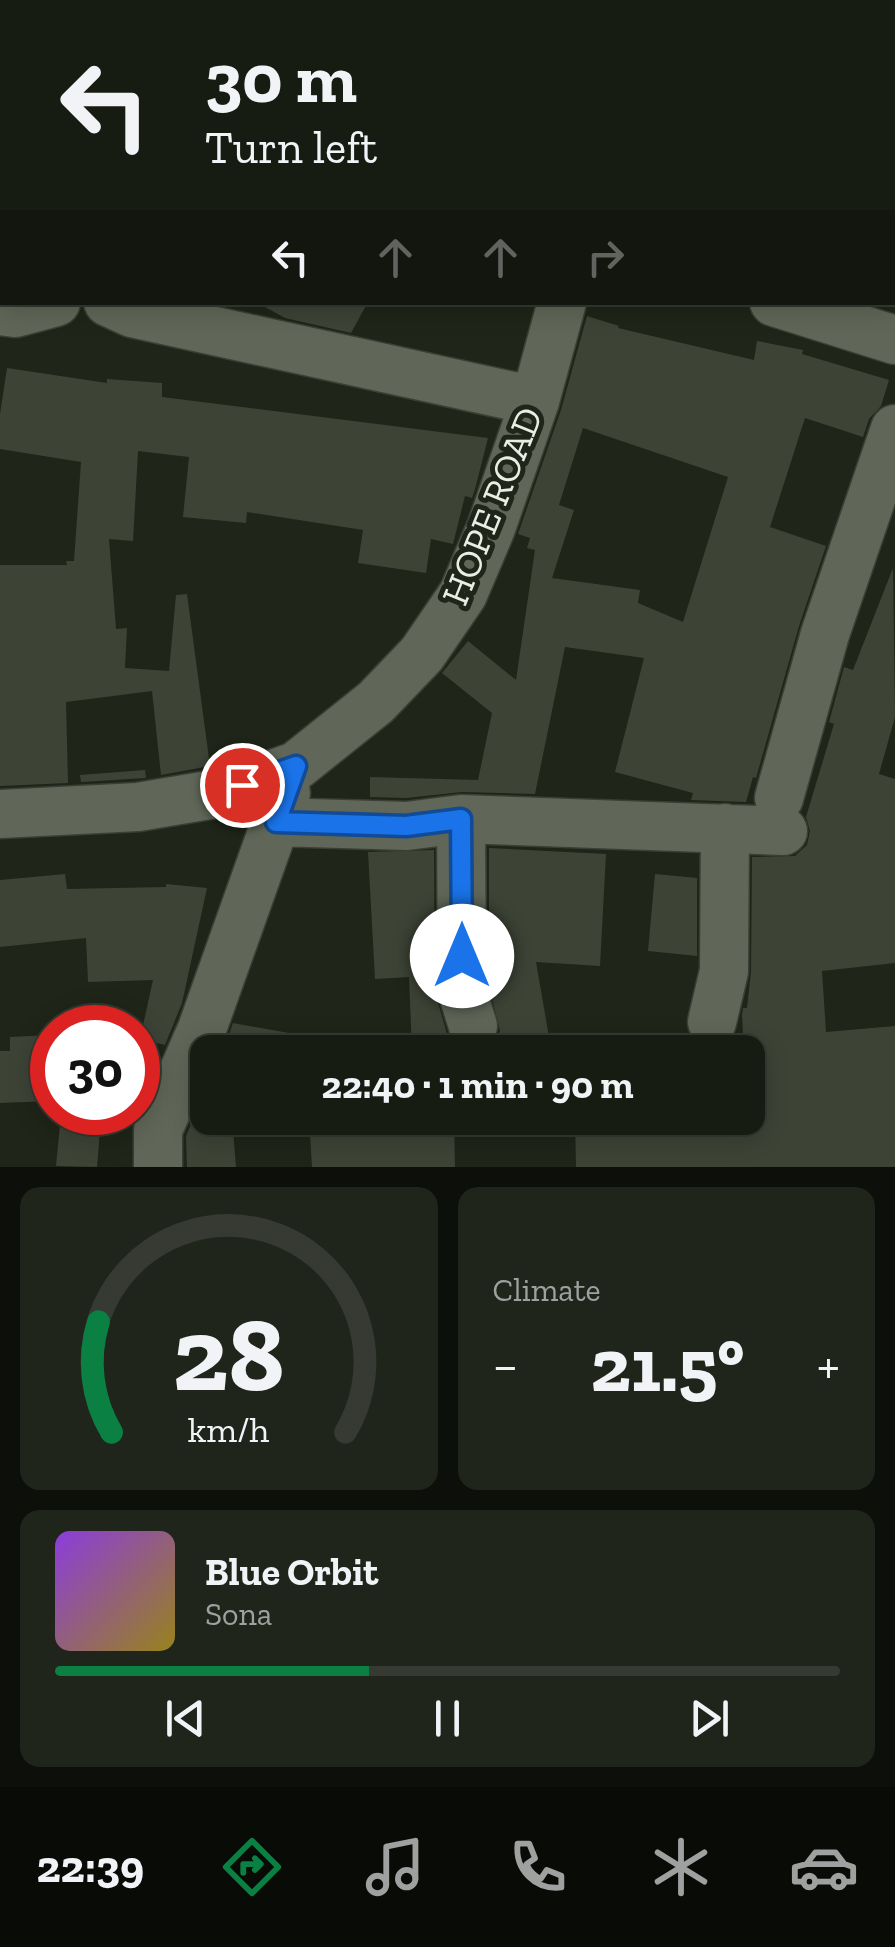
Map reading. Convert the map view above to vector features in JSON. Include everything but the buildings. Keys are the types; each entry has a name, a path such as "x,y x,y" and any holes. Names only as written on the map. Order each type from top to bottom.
{"street":[{"path":"0,311 15,313 45,305"},
{"path":"115,305 132,313 536,401"},
{"name":"HOPE ROAD","path":"0,814 138,808 215,794 296,766 376,702 422,654 463,594 536,401 561,305"},
{"path":"784,305 895,340"},
{"path":"276,822 406,826 461,819 540,824 609,822 664,829 725,828 781,815 826,634 895,428"},
{"path":"158,1167 158,1130 202,1029 296,766"},
{"path":"461,819 462,991 473,1026"},
{"path":"712,1022 724,971 725,828"}],"route":[{"path":"242,785 296,766 276,822 406,826 461,819 462,956"}]}
